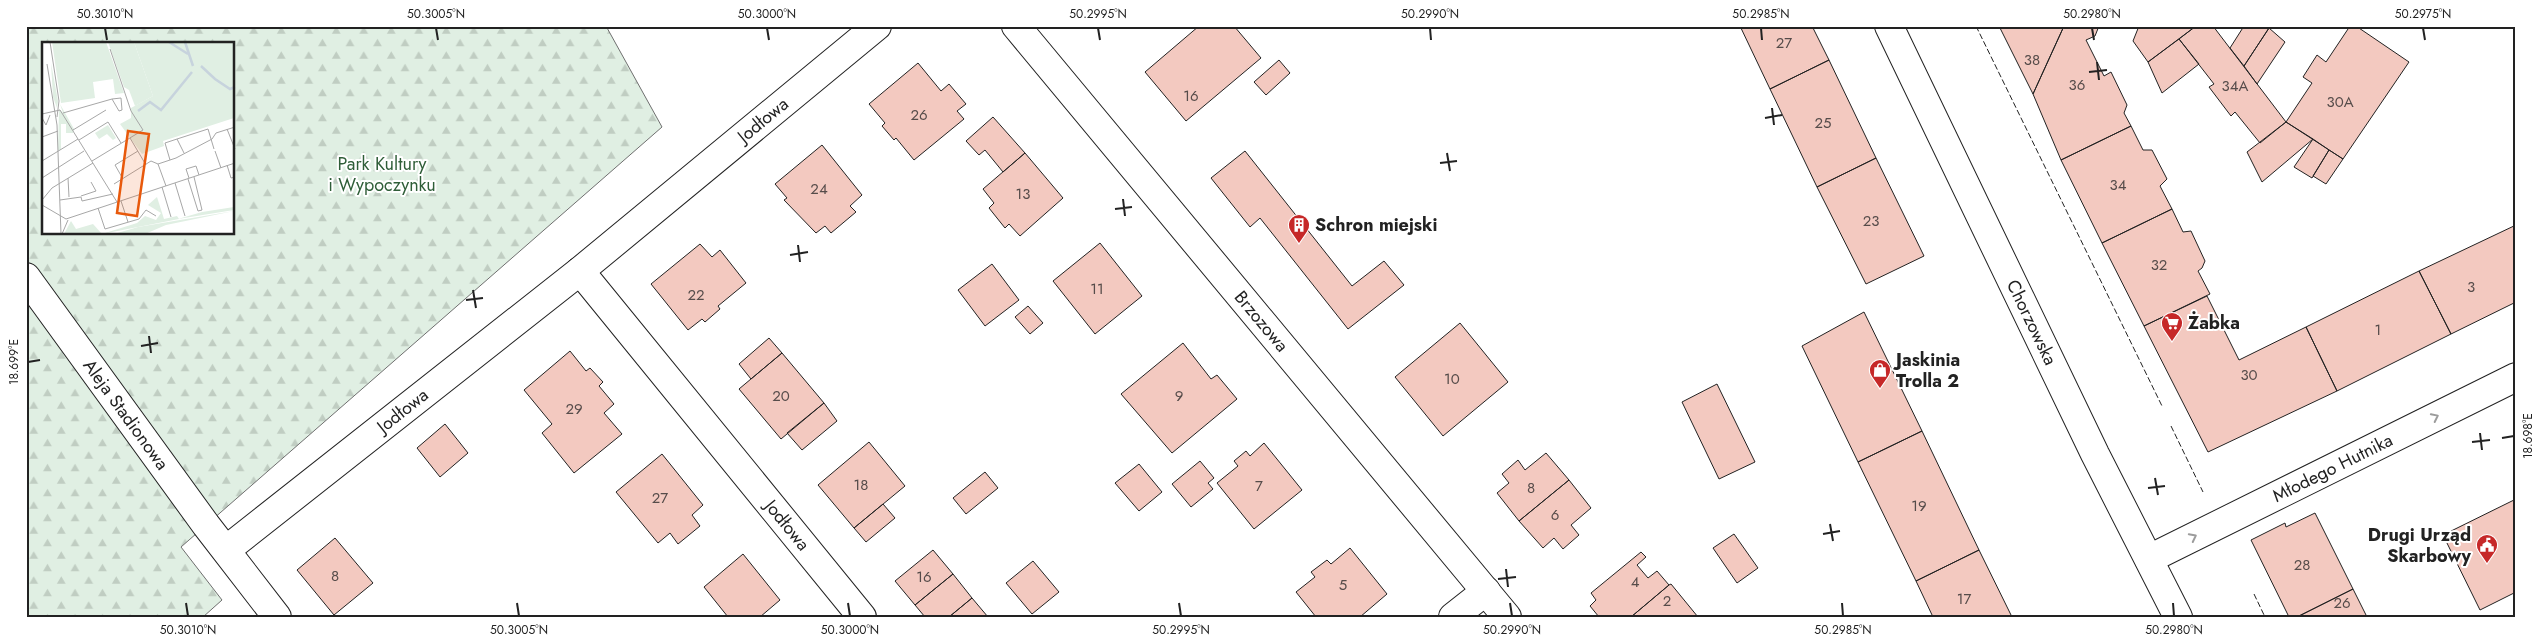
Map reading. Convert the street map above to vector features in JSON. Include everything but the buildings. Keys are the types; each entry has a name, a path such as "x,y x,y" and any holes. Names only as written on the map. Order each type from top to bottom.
{"street":[{"name":"Jodłowa","path":"226,550 580,271 877,26"},
{"name":"Brzozowa","path":"1016,26 1507,617"},
{"name":"Chorzowska","path":"1889,26 2095,454 2178,617"},
{"name":"Jodłowa","path":"580,271 862,617"},
{"name":"Aleja Stadionowa","path":"26,277 277,617"},
{"name":"Młodego Hutnika","path":"2149,559 2516,377"},
{"path":"1453,617 1486,591"}],"green space":[{"name":"Park Kultury i Wypoczynku","path":"26,26 606,26 662,127 181,547 222,600 203,617 26,617"}],"fence":[{"path":"1976,26 2162,406"},
{"path":"2171,426 2203,492"},
{"path":"2254,594 2265,617"}],"place":[{"name":"Schron miejski","path":"1299,244"},
{"name":"Żabka","path":"2172,342"},
{"name":"Jaskinia Trolla 2","path":"1880,389"},
{"name":"Drugi Urząd Skarbowy","path":"2487,564"}]}
